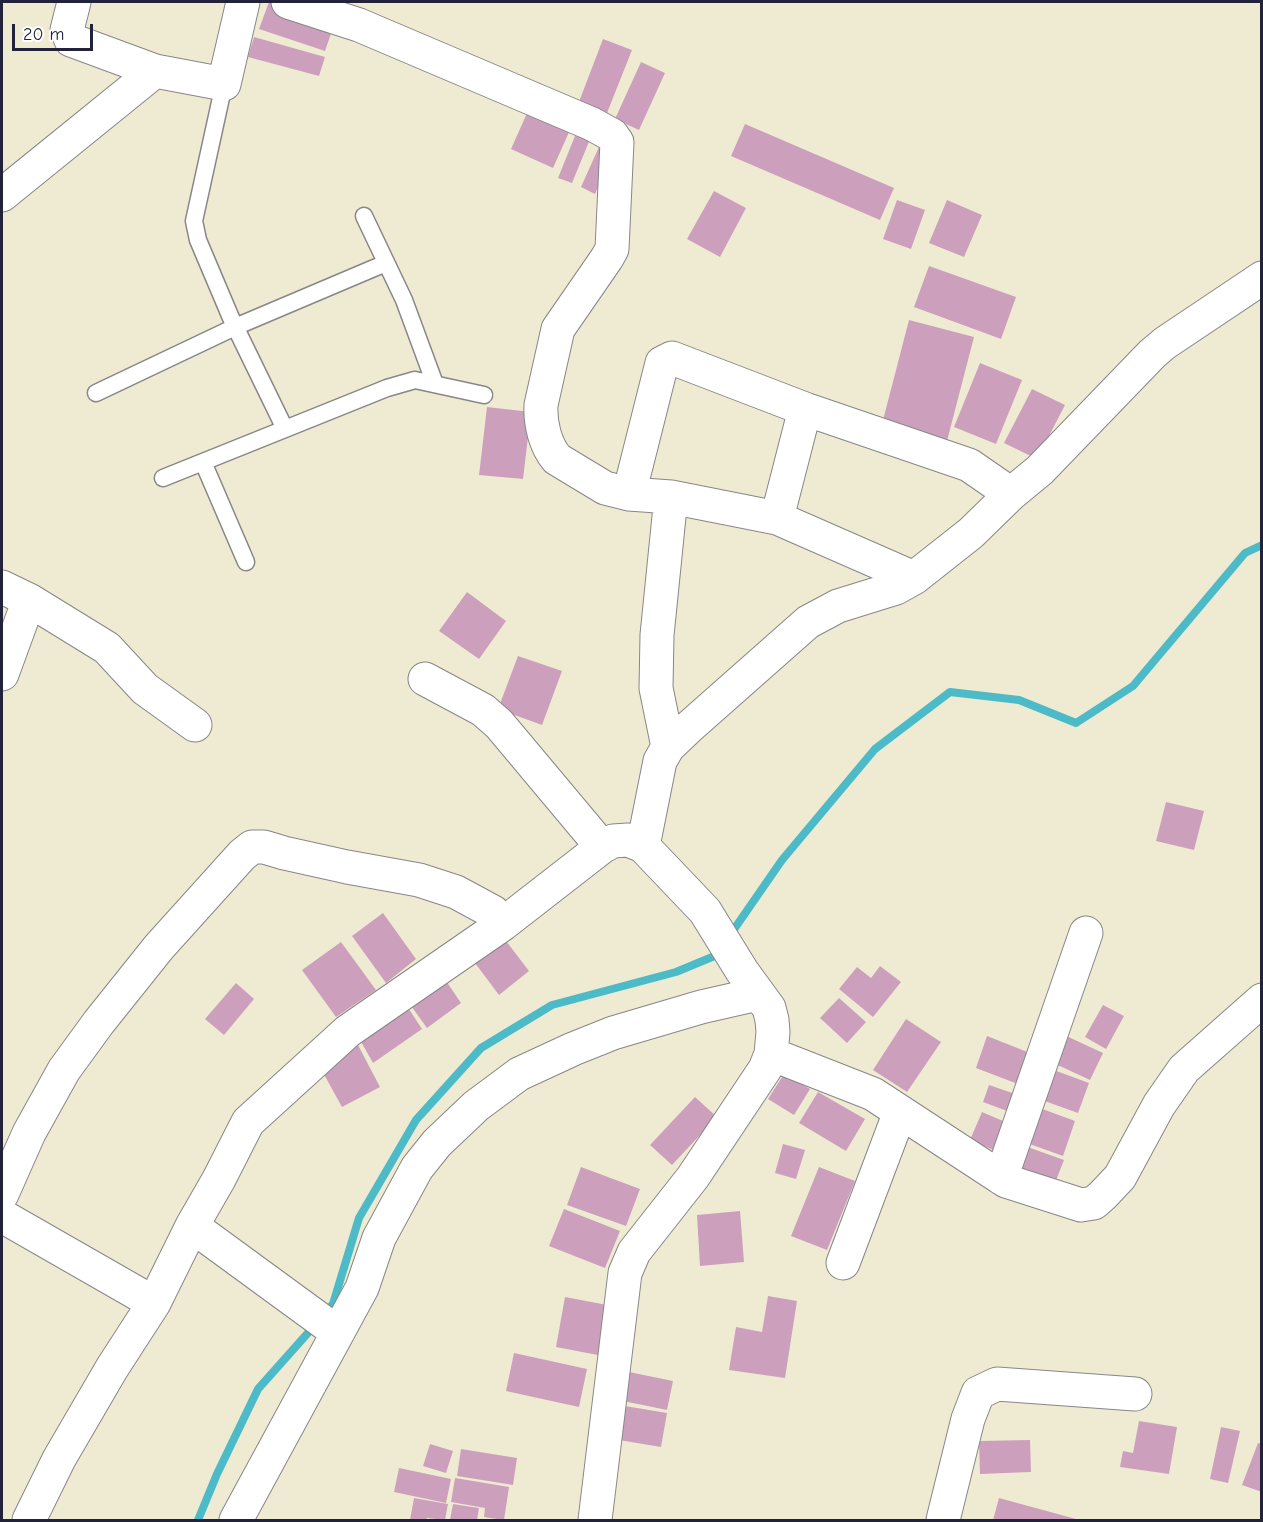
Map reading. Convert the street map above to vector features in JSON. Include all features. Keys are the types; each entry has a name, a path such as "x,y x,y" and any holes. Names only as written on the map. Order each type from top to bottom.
{"street":[{"path":"74,2 67,30 71,40 155,71 224,84 243,2"},
{"path":"288,2 359,25 592,124 617,142 612,249 558,329 541,405 547,443 557,459 606,488 629,494 671,497 777,518 914,578"},
{"path":"2,195 155,71"},
{"path":"643,846 660,761 668,747 808,622 838,606 896,588 914,578 971,533 1011,494 1040,470 1152,354 1262,278"},
{"path":"629,494 662,363 672,358 805,409 969,465 1011,494"},
{"path":"777,518 805,409"},
{"path":"668,747 656,688 657,646 671,497"},
{"path":"2,674 15,593 107,648 145,689 195,725"},
{"path":"425,679 483,710 499,724 602,847"},
{"path":"29,1521 59,1459 112,1368 154,1303 248,1122 348,1031 503,924 602,847 613,841 628,840 643,846 705,910 750,983 769,1008 774,1032 771,1054 765,1069 693,1177 634,1252 625,1273 595,1521"},
{"path":"2,1194 29,1133 64,1070 159,947 242,855 252,847 264,847 428,883 456,892 484,907 493,912 503,924"},
{"path":"1001,1178 1086,933"},
{"path":"236,1521 322,1320 362,1288 379,1238 417,1168 437,1143 476,1106 519,1074 613,1033 700,1007 750,983"},
{"path":"771,1054 873,1094 1006,1181 1081,1205 1094,1203 1120,1177 1159,1105 1184,1069 1262,999"},
{"path":"843,1263 900,1112"},
{"path":"2,1216 154,1303"},
{"path":"192,1226 322,1320"},
{"path":"943,1521 968,1419 978,1393 997,1384 1135,1394"}],"lane":[{"path":"224,84 194,221 198,240 236,327 285,429"},
{"path":"364,216 404,300 435,384"},
{"path":"96,393 236,327 386,263"},
{"path":"163,478 400,383 415,380 484,395"},
{"path":"203,462 246,561"}],"building":[{"path":"269,2 335,22 325,51 259,29"},
{"path":"254,37 325,57 319,76 248,57"},
{"path":"603,39 632,50 605,118 577,107"},
{"path":"641,62 665,73 639,130 615,119"},
{"path":"532,102 574,121 553,168 511,149"},
{"path":"745,124 894,188 880,220 731,156"},
{"path":"579,126 593,132 572,183 558,178"},
{"path":"603,138 617,144 595,194 581,187"},
{"path":"714,191 746,208 720,257 687,239"},
{"path":"897,200 925,210 911,249 883,239"},
{"path":"947,200 982,215 964,257 929,243"},
{"path":"929,266 1016,297 1001,339 914,307"},
{"path":"909,320 974,337 947,441 882,424"},
{"path":"980,363 1022,380 996,444 954,427"},
{"path":"1032,389 1065,405 1037,459 1004,443"},
{"path":"487,407 531,412 523,479 479,475"},
{"path":"467,592 506,621 479,659 439,631"},
{"path":"518,656 562,671 542,725 498,709"},
{"path":"1166,802 1204,811 1194,850 1156,841"},
{"path":"383,913 416,959 386,983 352,936"},
{"path":"503,937 529,971 499,995 472,959"},
{"path":"341,942 376,990 336,1017 302,970"},
{"path":"880,966 901,982 873,1017 839,989 857,967 871,978"},
{"path":"440,972 461,1003 427,1028 404,996"},
{"path":"236,983 254,999 224,1035 205,1019"},
{"path":"839,998 866,1022 847,1043 820,1018"},
{"path":"403,1000 422,1029 373,1063 355,1031"},
{"path":"1103,1005 1124,1016 1106,1049 1085,1037"},
{"path":"906,1019 941,1042 907,1092 873,1070"},
{"path":"1062,1034 1103,1053 1090,1080 1049,1061"},
{"path":"987,1036 1035,1055 1023,1086 976,1068"},
{"path":"358,1045 380,1087 342,1107 321,1069"},
{"path":"1051,1069 1089,1083 1078,1113 1039,1099"},
{"path":"784,1074 810,1089 794,1115 768,1099"},
{"path":"989,1085 1021,1096 1015,1114 983,1102"},
{"path":"818,1092 865,1119 846,1151 799,1123"},
{"path":"695,1097 717,1117 672,1165 650,1145"},
{"path":"1037,1107 1075,1121 1063,1156 1024,1142"},
{"path":"982,1112 1010,1124 998,1152 970,1140"},
{"path":"783,1144 805,1150 796,1179 775,1173"},
{"path":"1022,1145 1064,1160 1055,1183 1014,1168"},
{"path":"581,1167 640,1189 626,1226 567,1205"},
{"path":"819,1167 855,1181 827,1250 791,1236"},
{"path":"564,1209 620,1231 605,1268 549,1246"},
{"path":"740,1211 744,1262 700,1266 697,1215"},
{"path":"768,1296 797,1301 785,1378 729,1370 736,1327 762,1332"},
{"path":"565,1297 607,1305 598,1355 556,1347"},
{"path":"514,1353 587,1369 579,1407 506,1391"},
{"path":"629,1372 673,1381 667,1410 623,1401"},
{"path":"625,1406 667,1413 661,1447 619,1440"},
{"path":"1139,1421 1177,1427 1169,1474 1120,1467 1123,1451 1133,1453"},
{"path":"1221,1427 1240,1431 1228,1483 1210,1479"},
{"path":"1030,1440 1031,1472 980,1474 979,1441"},
{"path":"1258,1443 1262,1444 1262,1492 1242,1485"},
{"path":"430,1444 453,1451 446,1473 423,1466"},
{"path":"461,1449 517,1458 513,1485 457,1476"},
{"path":"399,1468 451,1479 446,1503 394,1492"},
{"path":"455,1478 509,1487 504,1520 484,1517 485,1508 451,1502"},
{"path":"414,1498 448,1504 445,1520 427,1518 426,1520 410,1520"},
{"path":"999,1498 1076,1519 993,1520"},
{"path":"453,1504 479,1508 477,1520 450,1520"}],"waterway":[{"path":"728,938 782,860 875,749 950,692 1019,700 1076,723 1133,686 1245,553 1262,545"},
{"path":"323,1315 333,1304 359,1218 416,1120 481,1048 552,1005 676,972 717,955 721,948"},
{"path":"198,1520 217,1474 258,1389 315,1325"}]}
